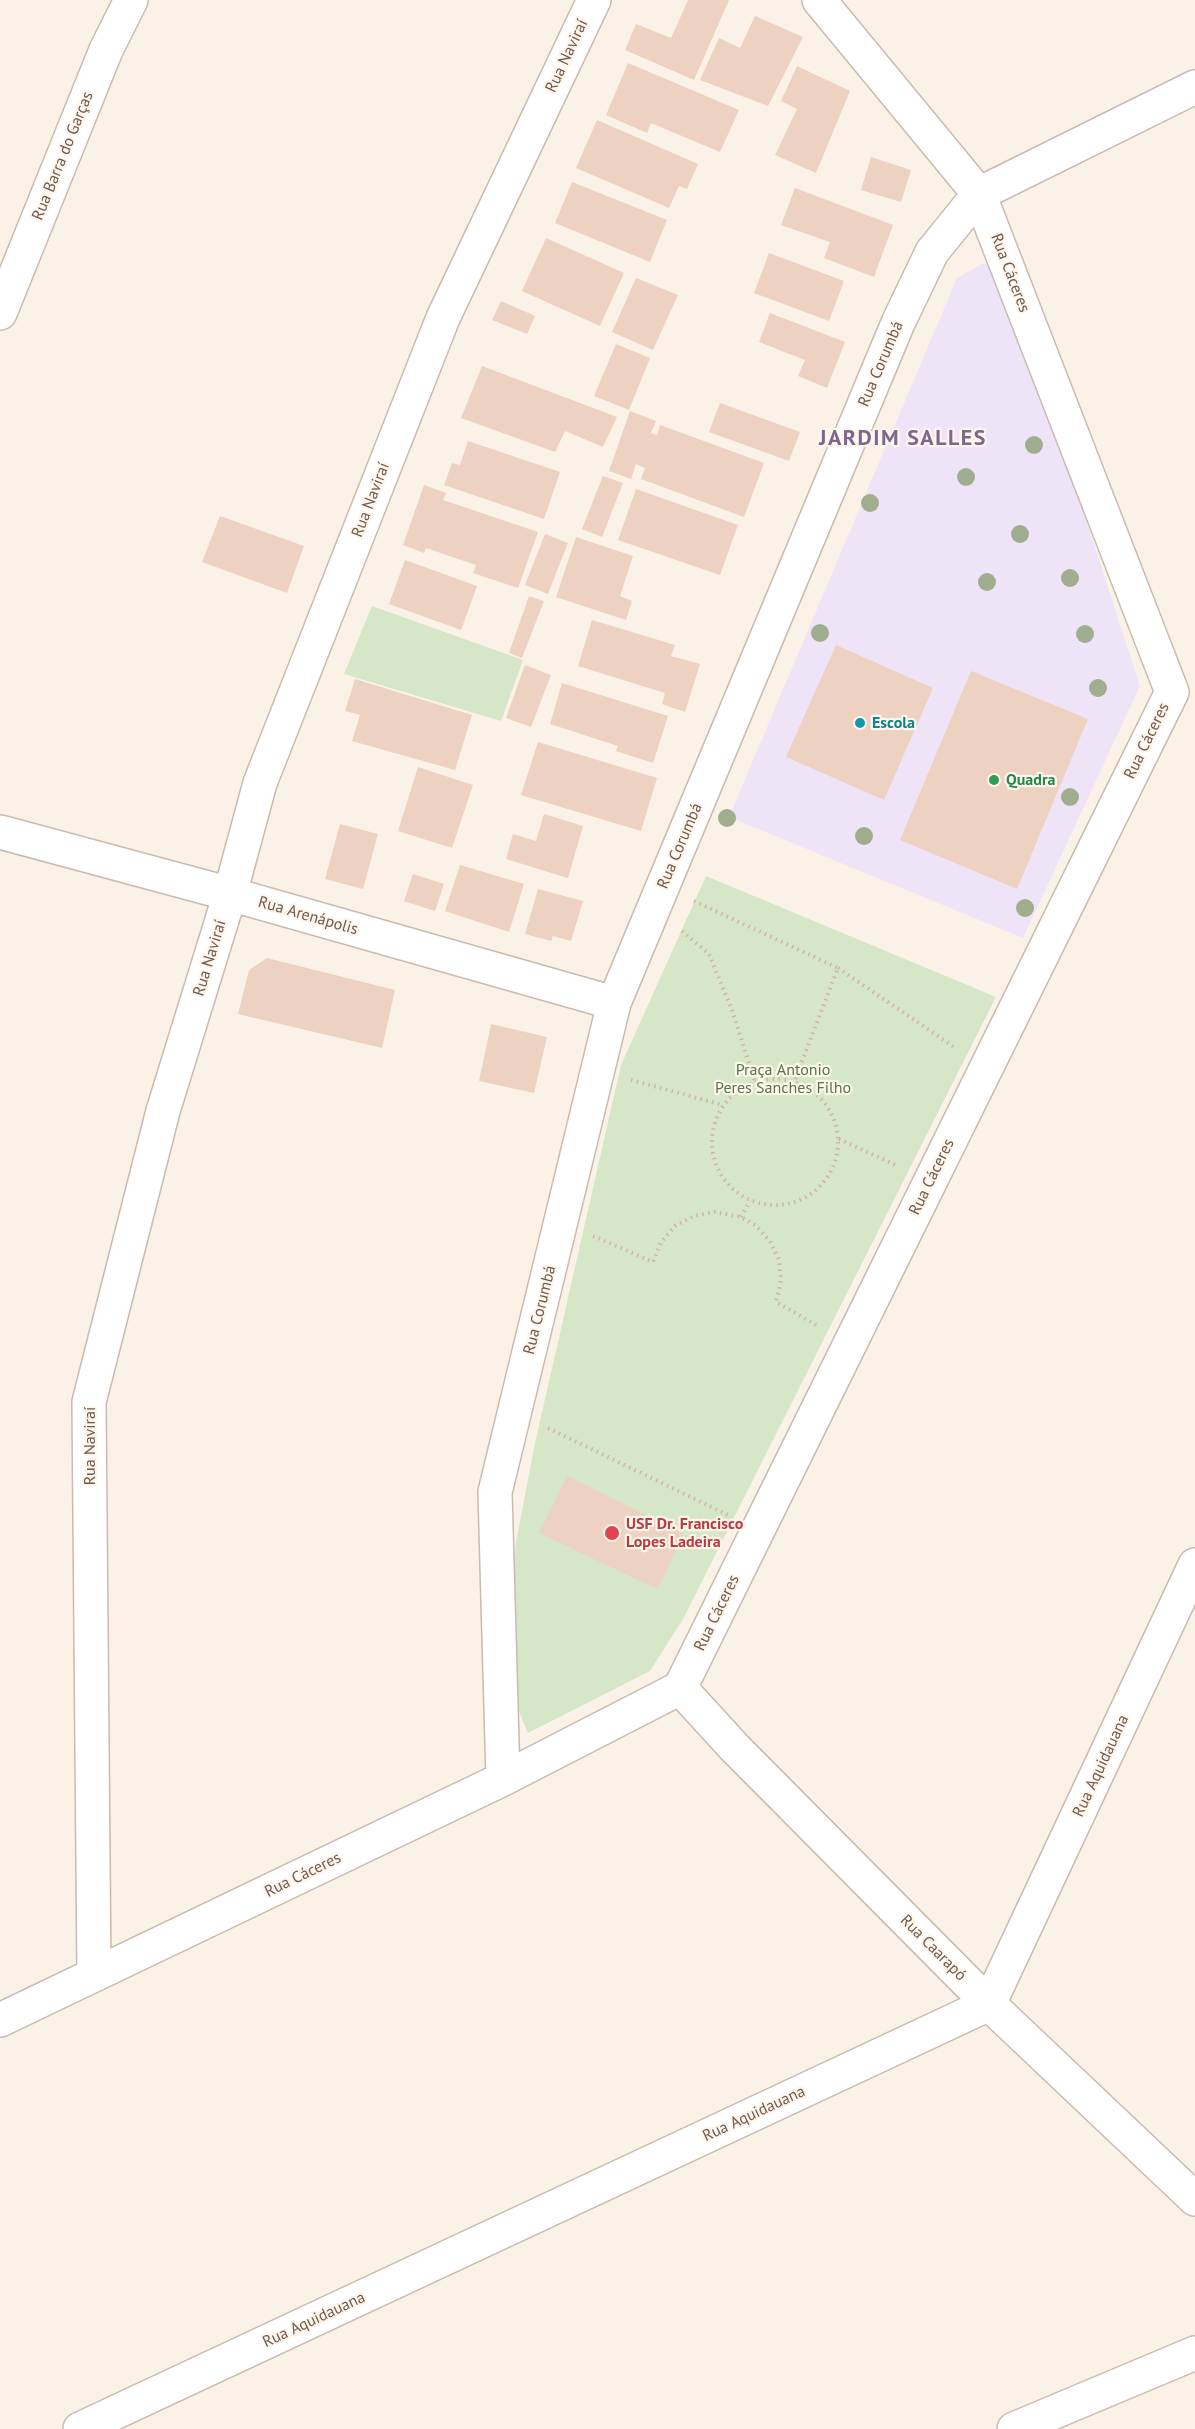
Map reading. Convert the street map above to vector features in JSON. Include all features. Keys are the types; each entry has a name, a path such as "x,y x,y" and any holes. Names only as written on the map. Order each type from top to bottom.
{"street":[{"name":"Rua Barra do Garças","path":"0,313 106,50 131,0"},
{"name":"Rua Naviraí","path":"94,1975 89,1402 163,1111 230,894 260,783 443,318 594,0"},
{"name":"Rua Cáceres","path":"0,2020 503,1779 680,1688 985,1069 1183,694 979,194 819,0"},
{"name":"Rua Corumbá","path":"503,1779 495,1492 615,1003 658,897 898,323 932,252 979,194 1195,87"},
{"name":"Rua Arenápolis","path":"0,832 230,894 615,1003"},
{"name":"Rua Aquidauana","path":"80,2429 989,2004 1195,1565"},
{"name":"Rua Caarapó","path":"680,1688 734,1747 989,2004 1195,2199"},
{"path":"1014,2429 1195,2353"}],"path":[{"path":"658,897 838,968 985,1069"},
{"path":"658,897 709,954 732,1010 755,1082"},
{"path":"794,1082 838,968"},
{"path":"599,1071 723,1105"},
{"path":"764,1079 786,1079 794,1082 806,1086 823,1100 834,1118 839,1139 836,1160 827,1179 811,1195 792,1203 770,1205 750,1201 719,1174 712,1155 711,1134 723,1105 745,1085 764,1079"},
{"path":"839,1139 930,1180"},
{"path":"741,1217 750,1201"},
{"path":"562,1222 653,1262 661,1242 675,1226 694,1216 715,1212 741,1217 755,1226 770,1241 779,1260 781,1281 776,1302 850,1343"},
{"path":"515,1412 758,1529"}],"shaded area":[{"path":"984,263 1004,268 1140,686 1023,938 729,817 957,278"}],"green space":[{"path":"372,606 523,660 501,721 344,674"},
{"name":"Praça Antonio Peres Sanches Filho","path":"706,876 996,997 683,1619 650,1671 528,1733 515,1702 513,1584 516,1542 535,1443 621,1065"}],"building":[{"path":"688,0 729,0 694,80 625,50 636,24 671,38"},
{"path":"755,16 803,37 768,106 700,80 719,38 740,48"},
{"path":"628,63 739,110 720,152 651,123 647,133 606,115"},
{"path":"797,66 850,91 816,173 775,155 797,109 781,101"},
{"path":"597,120 698,164 687,189 679,186 669,208 576,168"},
{"path":"871,157 911,170 901,202 861,190"},
{"path":"572,182 667,220 650,262 555,223"},
{"path":"795,188 893,225 874,277 824,258 830,242 781,225"},
{"path":"546,238 624,273 600,326 522,291"},
{"path":"769,253 844,281 829,321 754,293"},
{"path":"636,278 678,295 653,350 612,332"},
{"path":"501,301 535,316 527,334 492,320"},
{"path":"770,313 845,342 827,388 798,376 805,360 759,342"},
{"path":"616,344 650,358 629,410 594,396"},
{"path":"482,366 617,417 603,447 565,431 555,452 461,418"},
{"path":"720,403 800,432 789,461 709,432"},
{"path":"630,411 656,421 651,433 657,435 660,425 764,463 744,517 641,479 645,468 636,464 631,479 609,471"},
{"path":"468,441 560,472 544,519 444,485 452,463 460,465"},
{"path":"603,476 623,483 602,537 582,529"},
{"path":"424,485 446,493 443,500 538,532 518,588 473,573 476,565 426,548 424,553 403,545"},
{"path":"636,489 738,525 720,575 618,540"},
{"path":"220,516 304,546 287,593 202,562"},
{"path":"545,534 568,543 548,594 525,585"},
{"path":"576,537 633,556 620,596 632,601 626,620 556,597"},
{"path":"405,560 477,586 461,630 389,604"},
{"path":"529,596 544,601 522,658 509,653"},
{"path":"592,620 675,645 671,656 700,664 685,712 662,704 665,693 578,666"},
{"name":"Escola","path":"836,645 933,688 884,800 786,757"},
{"path":"525,665 551,675 531,727 506,718"},
{"name":"Quadra","path":"971,671 1088,719 1017,889 900,840"},
{"path":"355,679 472,715 455,770 352,741 360,715 345,711"},
{"path":"562,683 668,716 653,763 616,751 618,746 550,724"},
{"path":"538,742 657,778 641,831 521,795"},
{"path":"418,767 473,785 452,848 398,831"},
{"path":"544,814 583,826 568,878 506,859 513,834 536,841"},
{"path":"340,824 378,834 363,889 325,879"},
{"path":"460,865 524,884 509,932 445,911"},
{"path":"413,874 444,884 435,911 404,901"},
{"path":"538,889 583,901 571,941 553,936 551,941 525,934"},
{"path":"267,958 395,990 382,1048 238,1014 249,970"},
{"path":"491,1024 547,1037 534,1093 479,1081"},
{"name":"USF Dr. Francisco Lopes Ladeira","path":"567,1476 684,1534 657,1589 539,1533"}],"place":[{"name":"Escola","path":"860,723"},
{"name":"Quadra","path":"994,780"},
{"name":"USF Dr. Francisco Lopes Ladeira","path":"612,1533"}],"district":[{"name":"JARDIM SALLES","path":"903,439"}]}
